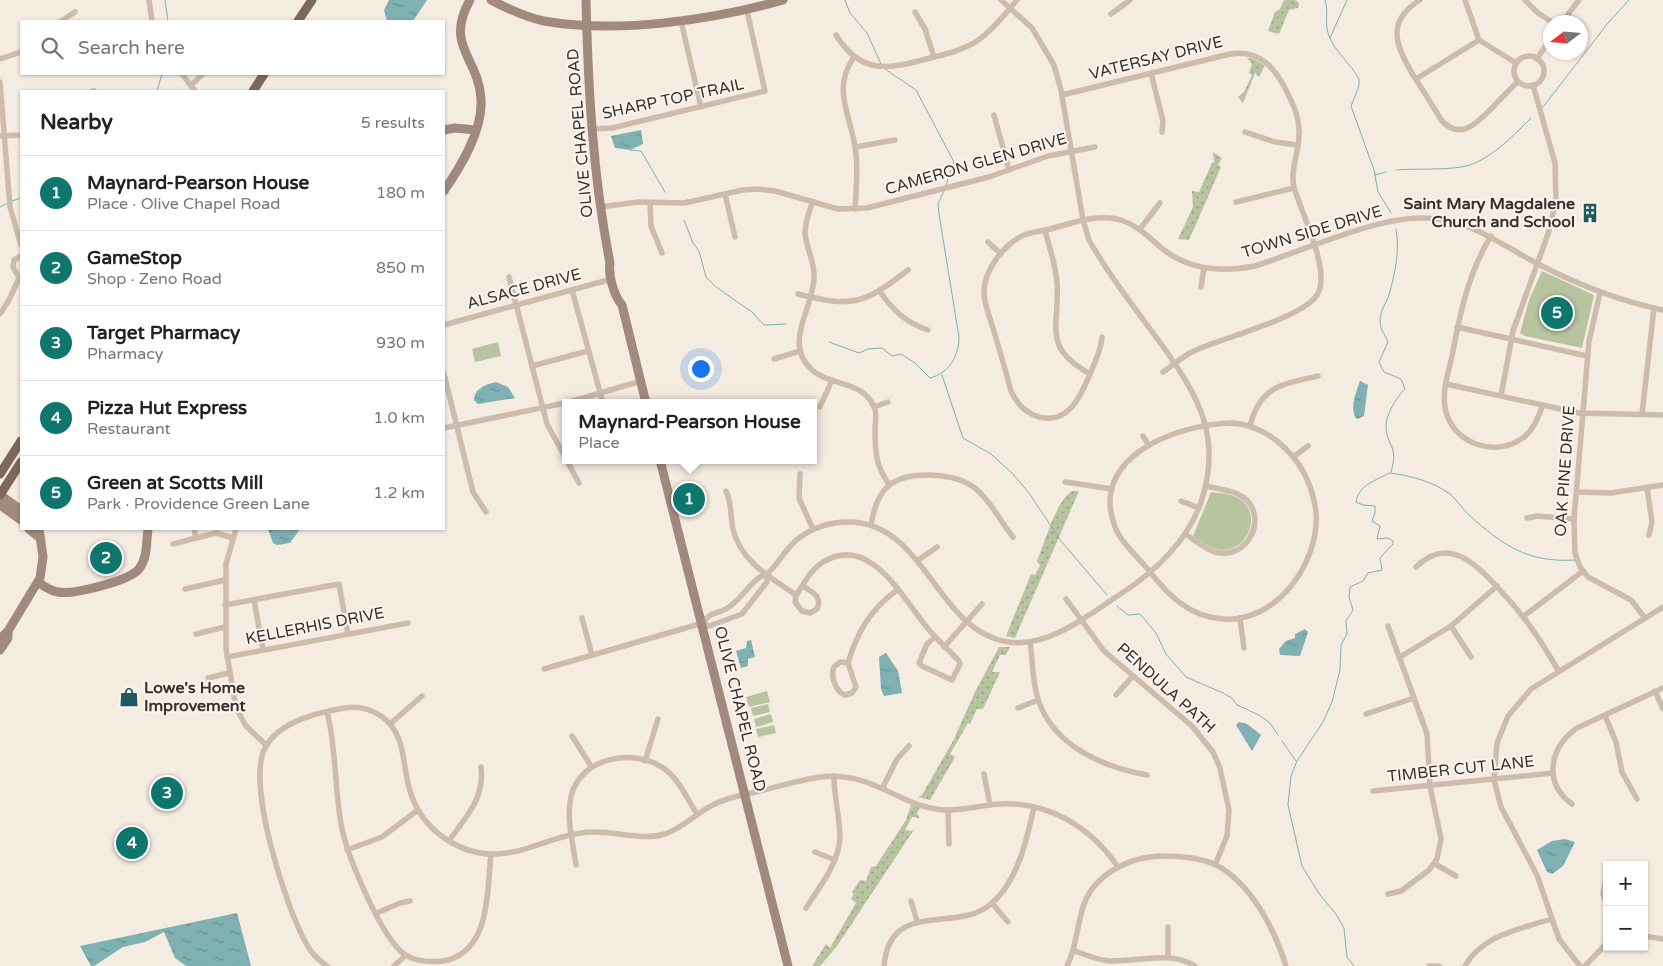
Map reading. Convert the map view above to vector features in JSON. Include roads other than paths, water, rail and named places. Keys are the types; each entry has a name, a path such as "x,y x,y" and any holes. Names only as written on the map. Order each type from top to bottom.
{"main road":[{"path":"299,20 312,0"},
{"path":"445,189 461,162 475,130 481,107 481,93 460,38 462,18 470,0"},
{"path":"491,0 529,17 587,26 681,21 747,11 783,0"},
{"name":"OLIVE CHAPEL ROAD","path":"586,0 593,129 600,208 610,263 609,270 618,300 622,305 645,399"},
{"path":"254,90 263,75"},
{"path":"445,130 455,128 475,130"},
{"name":"OLIVE CHAPEL ROAD","path":"610,263 615,268 624,298 622,305"},
{"path":"0,474 20,443"},
{"path":"20,464 0,495 20,509"},
{"name":"OLIVE CHAPEL ROAD","path":"661,464 703,623 788,966"},
{"path":"0,505 20,519"},
{"path":"38,582 53,591 66,593 127,578 136,572 144,560 148,530"},
{"path":"0,639 8,631 38,582 43,562 39,534"},
{"path":"0,650 8,638 8,631"}],"street":[{"path":"149,0 152,20"},
{"path":"703,623 706,616 736,603 760,577 767,575 792,544 812,530 840,522 871,525 901,542 967,622 980,631 996,639 1011,642 1030,642 1055,634 1130,588 1150,572 1185,534 1199,508 1206,486 1208,454 1206,427 1193,392 1095,249 1083,220 1062,95 1054,64 1047,49 1032,28 1001,0"},
{"path":"836,35 854,57 870,65 887,68 961,49 976,41 1017,0"},
{"path":"1111,14 1130,0"},
{"path":"1420,0 1410,6 1402,16 1396,36 1400,53 1442,121 1449,128 1461,130 1473,126 1518,81"},
{"path":"1465,0 1479,40 1516,63"},
{"path":"1525,0 1543,16"},
{"path":"1567,15 1579,0"},
{"name":"SHARP TOP TRAIL","path":"593,129 612,128 765,91 747,11"},
{"path":"63,20 75,12"},
{"path":"915,12 925,29 934,57"},
{"path":"681,21 701,107"},
{"path":"1416,79 1479,40"},
{"path":"1537,58 1543,49"},
{"path":"0,59 20,52"},
{"name":"VATERSAY DRIVE","path":"1062,95 1230,54 1242,53 1257,56 1274,70 1296,109 1299,125 1294,188 1321,269 1322,280 1318,294 1311,302 1251,330 1193,352 1162,372"},
{"path":"1528,56 1537,58 1543,66 1543,75 1533,85 1525,86 1518,81 1514,72 1516,63 1528,56"},
{"path":"854,57 845,72 842,89 855,147 855,209"},
{"path":"1151,73 1163,121 1162,132"},
{"path":"183,75 194,90"},
{"path":"191,84 202,75"},
{"path":"0,82 10,207 20,242"},
{"path":"1501,396 1511,338 1523,300 1538,264 1552,218 1557,185 1555,163 1533,85"},
{"path":"994,115 1009,170"},
{"path":"1245,132 1275,142 1298,146"},
{"path":"3,136 20,135"},
{"path":"855,147 895,140"},
{"name":"CAMERON GLEN DRIVE","path":"600,208 650,202 684,203 752,189 770,190 838,209 855,209 969,183 1048,156 1095,147"},
{"path":"1236,202 1294,188"},
{"path":"725,194 735,236"},
{"path":"650,202 651,226 662,253"},
{"path":"812,203 805,231 814,274 799,334 800,351 811,370 860,390 870,399 874,407 875,455 879,469 889,484"},
{"path":"1140,230 1160,203"},
{"name":"TOWN SIDE DRIVE","path":"1001,254 1017,239 1045,230 1083,220 1099,218 1116,219 1140,230 1172,255 1204,268 1227,270 1251,267 1381,225 1417,218 1451,221 1470,226 1491,236 1538,264 1600,293 1663,310"},
{"path":"1045,230 1057,277 1055,326 1058,343 1068,360 1090,374"},
{"path":"1491,236 1469,283 1457,327 1446,384 1445,405 1451,424 1469,442 1481,446 1505,446 1521,439 1536,422 1543,405"},
{"path":"988,242 1001,254 986,281 985,299 1016,401 1023,409 1041,418 1061,415 1077,402 1101,348 1102,337"},
{"path":"0,314 10,300 19,278 14,267 14,260 20,257"},
{"path":"1200,287 1204,268"},
{"path":"798,294 846,302 864,299 880,292 908,270"},
{"path":"509,276 543,409 550,431 562,453"},
{"name":"ALSACE DRIVE","path":"445,325 612,279"},
{"path":"572,290 602,399"},
{"path":"880,292 907,321 928,330"},
{"name":"OAK PINE DRIVE","path":"1582,571 1574,553 1574,519 1587,356 1590,330 1600,293"},
{"path":"1642,414 1654,308"},
{"path":"1457,327 1587,356"},
{"path":"774,358 800,351"},
{"path":"532,366 588,352"},
{"path":"1250,426 1256,407 1270,391 1288,383 1318,376"},
{"path":"445,378 473,492 486,512"},
{"path":"820,407 832,380"},
{"path":"578,399 641,381"},
{"path":"1446,384 1583,414 1663,415"},
{"path":"874,407 888,402"},
{"path":"445,428 562,404"},
{"path":"1228,423 1250,426 1273,438 1293,457 1308,482 1314,501 1316,528 1311,548 1300,572 1282,596 1265,610 1240,619 1216,618 1190,610 1173,598 1150,572 1118,532 1111,513 1112,489 1125,464 1148,444 1168,436 1228,423"},
{"path":"1144,436 1148,444"},
{"path":"1293,457 1308,446"},
{"path":"568,464 579,483"},
{"path":"800,474 799,498 812,530"},
{"path":"871,525 879,496 889,484 901,478 915,475 943,476 960,480 978,491 1013,537"},
{"path":"1065,482 1112,489"},
{"path":"1577,492 1611,493 1663,484"},
{"path":"1185,534 1211,551 1227,553 1242,547 1253,533 1254,517 1245,499 1236,493 1206,486"},
{"path":"1647,488 1652,522 1649,535"},
{"path":"726,491 730,500 734,531 740,546 749,560 796,595"},
{"path":"1181,501 1199,508"},
{"path":"1527,518 1537,516 1574,519"},
{"path":"194,530 196,538"},
{"path":"236,530 226,557 225,627 227,657 233,699 240,717 254,735 266,745"},
{"path":"173,544 216,533 233,538"},
{"path":"918,561 937,547"},
{"path":"1416,567 1425,557 1433,554 1460,556 1474,563 1524,616 1558,670"},
{"path":"803,586 818,597 819,604 816,611 805,613 798,609 795,602 796,595 812,571 824,561 836,556 851,555 867,560 878,566 935,637 960,664 952,680 919,663 928,644 935,637"},
{"path":"1524,616 1582,571 1595,582 1631,600 1646,618"},
{"path":"544,669 592,656 634,641 703,623 709,626 742,614 767,582 767,575"},
{"path":"185,589 225,580"},
{"path":"225,604 339,584 348,634"},
{"path":"1400,657 1451,626 1497,586"},
{"path":"848,663 840,662 832,670 837,690 845,695 852,693 856,687 848,663 855,640 875,608 897,590"},
{"name":"PENDULA PATH","path":"1066,599 1100,647 1197,731 1216,758 1226,792 1229,819 1227,836 1215,865"},
{"path":"254,600 263,650"},
{"path":"944,647 982,604"},
{"path":"1580,966 1559,939 1532,864 1501,807 1494,780 1497,743 1508,716 1531,689 1558,670 1663,607"},
{"path":"582,618 592,656"},
{"path":"1240,619 1244,648"},
{"name":"KELLERHIS DRIVE","path":"227,657 408,623"},
{"path":"1388,626 1428,740 1430,786 1441,831 1440,849 1435,864 1424,876 1409,886 1388,894"},
{"path":"1451,626 1470,656"},
{"path":"196,634 225,627"},
{"path":"1030,642 1038,700 1054,728 1076,748 1104,764 1147,775"},
{"path":"208,678 230,673"},
{"path":"1116,695 1133,676"},
{"path":"1572,804 1558,791 1553,774 1557,751 1565,738 1577,728 1663,688"},
{"path":"1655,692 1663,709"},
{"path":"390,724 422,696"},
{"path":"1366,714 1414,698"},
{"path":"1018,708 1038,700"},
{"path":"326,966 311,951 303,937 275,861 259,776 260,762 266,745 280,731 294,723 327,712 350,707 361,708 377,714 390,724 402,745 410,791 418,810 432,828 449,841 468,850 491,854 520,850 572,834 601,832 657,835 674,830 717,802 812,778 834,776 856,778 884,787 917,804 948,810 1013,804 1054,812 1083,828 1102,846 1118,867"},
{"path":"327,712 333,738 340,817 347,850 354,871 392,942 406,955 432,962 450,959 462,952 477,935 488,898 491,854"},
{"path":"1605,716 1616,742 1625,778 1637,799"},
{"path":"645,761 658,719"},
{"path":"572,736 591,766"},
{"path":"884,787 897,759 909,746"},
{"path":"576,864 570,812 571,796 579,779 591,766 618,759 645,761 658,765 669,773 698,814"},
{"path":"449,841 480,795 482,784 481,767"},
{"path":"984,774 990,805"},
{"name":"TIMBER CUT LANE","path":"1373,791 1553,774"},
{"path":"806,908 835,860 840,840 834,776"},
{"path":"884,966 886,950 903,928 917,921 967,916 992,903 1006,885 1020,857 1034,807"},
{"path":"347,850 382,836 418,810"},
{"path":"948,810 948,844"},
{"path":"815,852 835,860"},
{"path":"1067,966 1075,951 1081,910 1097,882 1118,867 1134,860 1158,856 1180,857 1215,865 1234,878 1258,907 1275,938 1286,966"},
{"path":"1435,864 1456,876"},
{"path":"377,913 400,903 410,901"},
{"path":"911,901 917,921"},
{"path":"992,903 1008,922"},
{"path":"1466,966 1475,952 1488,941 1551,919"},
{"path":"1168,927 1168,957"},
{"path":"1648,936 1663,938"},
{"path":"1586,966 1603,947"},
{"path":"1075,951 1110,961 1168,957 1185,961 1195,966"},
{"path":"394,966 406,955"},
{"path":"450,959 452,966"},
{"path":"1429,966 1438,966"}],"water":[{"path":"389,0 427,0 414,20 387,20 384,10"},
{"path":"641,130 643,144 630,150 615,148 611,136"},
{"path":"1360,381 1368,385 1364,416 1357,419 1353,406"},
{"path":"496,382 508,387 515,398 478,404 474,400 478,390"},
{"path":"268,530 299,530 290,543 277,545 273,543"},
{"path":"1305,629 1308,632 1300,656 1280,655 1279,649 1286,641 1295,638 1295,634"},
{"path":"751,640 755,657 748,659 748,666 741,668 736,651 746,648 747,641"},
{"path":"886,653 898,671 902,693 884,696 881,689 879,657"},
{"path":"1239,722 1247,724 1261,735 1252,751 1236,725"},
{"path":"1565,839 1575,842 1563,866 1552,874 1547,872 1537,850 1552,841"},
{"path":"237,913 251,966 186,966 175,958 164,932 145,942 123,947 94,966 91,966 80,946"}],"waterway":[{"path":"165,0 168,20"},
{"path":"845,0 850,13 867,33 881,64"},
{"path":"1325,0 1329,36 1359,79 1359,86 1351,106 1374,170 1378,192 1391,213"},
{"path":"1330,38 1347,0"},
{"path":"1543,107 1608,23 1629,0"},
{"path":"885,69 916,90 954,162 946,185"},
{"path":"157,90 162,75"},
{"path":"1396,170 1444,169 1470,165 1495,151 1531,118"},
{"path":"630,150 641,151 665,192"},
{"path":"1375,175 1386,172"},
{"path":"829,342 859,353 868,349 882,348 892,356 901,354 915,363 930,378 943,372 952,363 959,344 959,337 939,214 938,204 944,191"},
{"path":"12,201 20,198"},
{"path":"0,207 6,204"},
{"path":"684,220 693,243 699,251 706,277 716,287 752,312 764,325 786,324"},
{"path":"1391,472 1394,456 1387,434 1386,422 1392,406 1405,389 1401,379 1384,372 1379,362 1388,342 1380,324 1380,317 1389,295 1395,271 1397,254 1396,229"},
{"path":"942,375 963,438 991,454 1013,474 1029,493 1061,541 1107,595"},
{"path":"1354,966 1347,957 1344,928 1302,866 1288,805 1291,776 1297,761 1323,722 1332,702 1340,670 1341,645 1347,634 1346,621 1353,610 1349,597 1350,587 1363,581 1368,573 1382,570 1380,558 1393,544 1393,541 1388,538 1377,539 1380,526 1372,521 1375,506 1356,502 1358,496 1364,487 1389,473 1413,477 1437,486 1450,494 1481,525 1517,550 1544,559 1576,560"},
{"path":"1117,606 1128,615 1140,614 1156,633 1166,654 1186,677 1223,693 1232,698 1237,705 1259,715 1270,723 1278,735"},
{"path":"1282,741 1296,761"}],"place":[{"name":"Saint Mary Magdalene Church and School","path":"1590,213"},
{"name":"Green at Scotts Mill","path":"1557,313"},
{"name":"Maynard-Pearson House","path":"689,499"},
{"name":"GameStop","path":"106,558"},
{"name":"Lowe's Home Improvement","path":"129,697"},
{"name":"Target Pharmacy","path":"167,793"},
{"name":"Pizza Hut Express","path":"132,843"}]}
